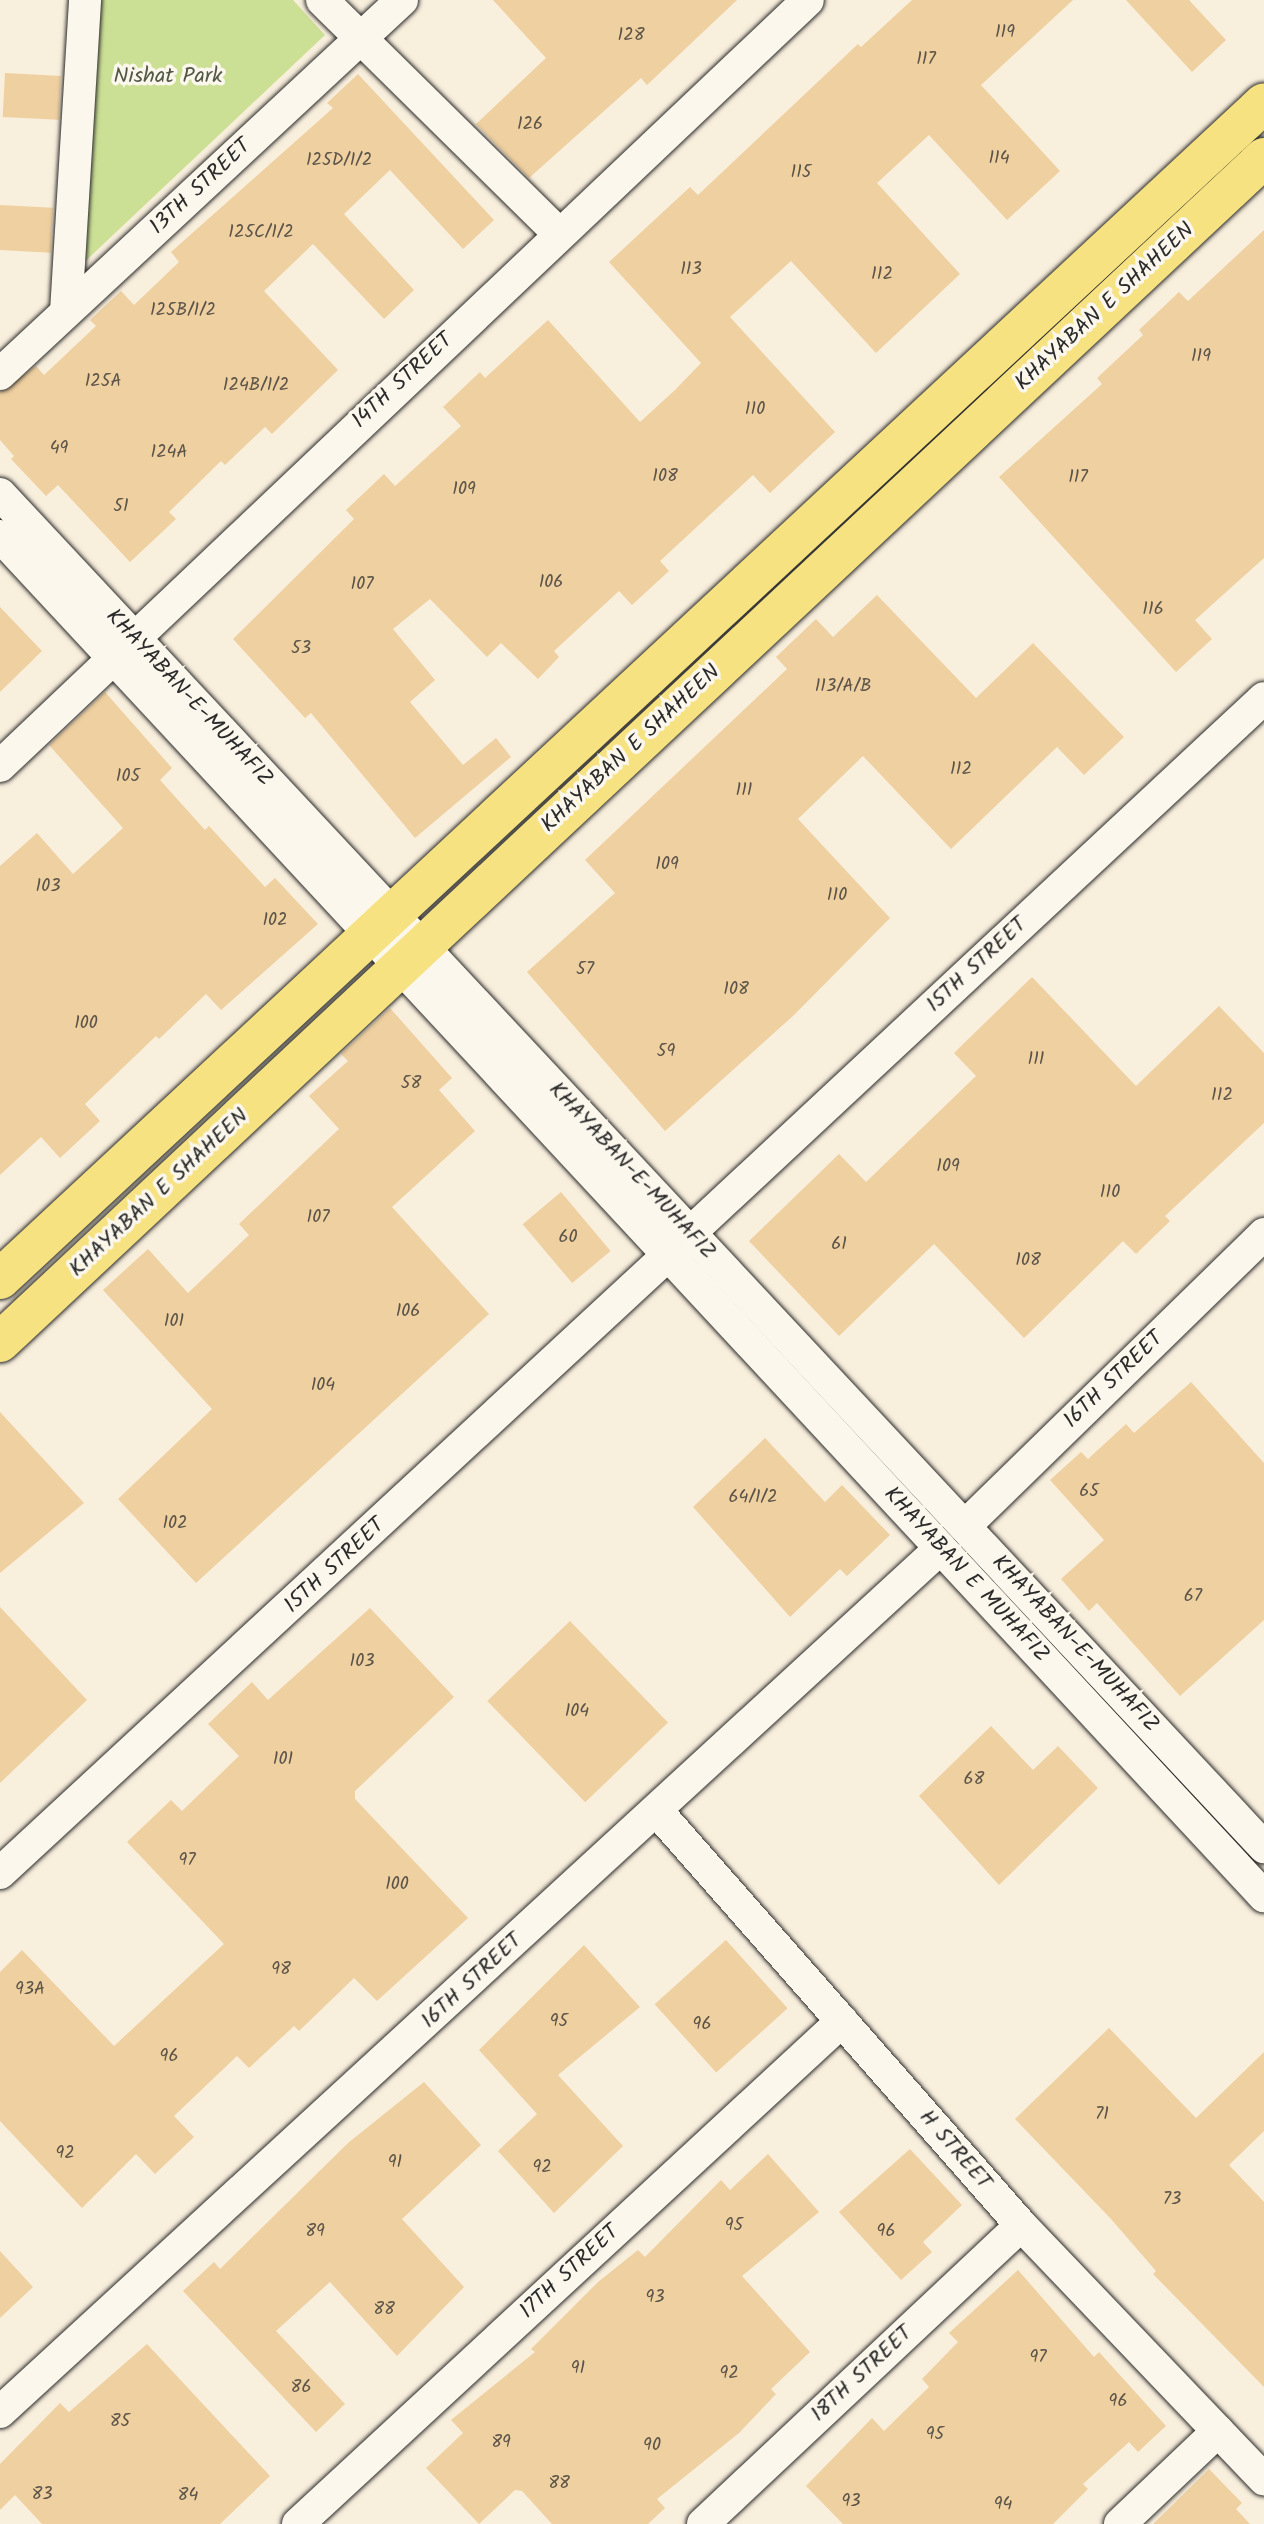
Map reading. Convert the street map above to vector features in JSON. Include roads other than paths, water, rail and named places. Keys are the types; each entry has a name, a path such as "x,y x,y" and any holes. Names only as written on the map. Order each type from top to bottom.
{"main road":[{"name":"KHAYABAN E SHAHEEN","path":"0,1279 1264,103"},
{"name":"KHAYABAN E SHAHEEN","path":"0,1342 1264,158"}],"street":[{"path":"66,312 85,0"},
{"path":"322,0 559,234"},
{"name":"13TH STREET","path":"0,374 402,0"},
{"name":"14TH STREET","path":"0,766 132,636 808,0"},
{"name":"KHAYABAN-E-MUHAFIZ","path":"0,494 132,636 380,925"},
{"name":"KHAYABAN-E-MUHAFIZ","path":"0,536 109,659 691,1232 1264,1847"},
{"name":"15TH STREET","path":"691,1232 1264,698"},
{"name":"KHAYABAN-E-MUHAFIZ","path":"410,956 666,1257"},
{"name":"16TH STREET","path":"965,1526 1259,1250"},
{"name":"15TH STREET","path":"0,1873 666,1257"},
{"name":"KHAYABAN E MUHAFIZ","path":"666,1257 1264,1896"},
{"path":"811,1410 834,1386"},
{"name":"16TH STREET","path":"0,2412 941,1548"},
{"path":"1087,1705 1111,1683"},
{"name":"H STREET","path":"657,1811 1021,2225 1264,2479"},
{"name":"17TH STREET","path":"298,2524 842,2021"},
{"name":"18TH STREET","path":"703,2524 1021,2225"},
{"path":"1120,2524 1218,2431"}],"park label":[{"name":"Nishat Park","path":"168,77"}]}
